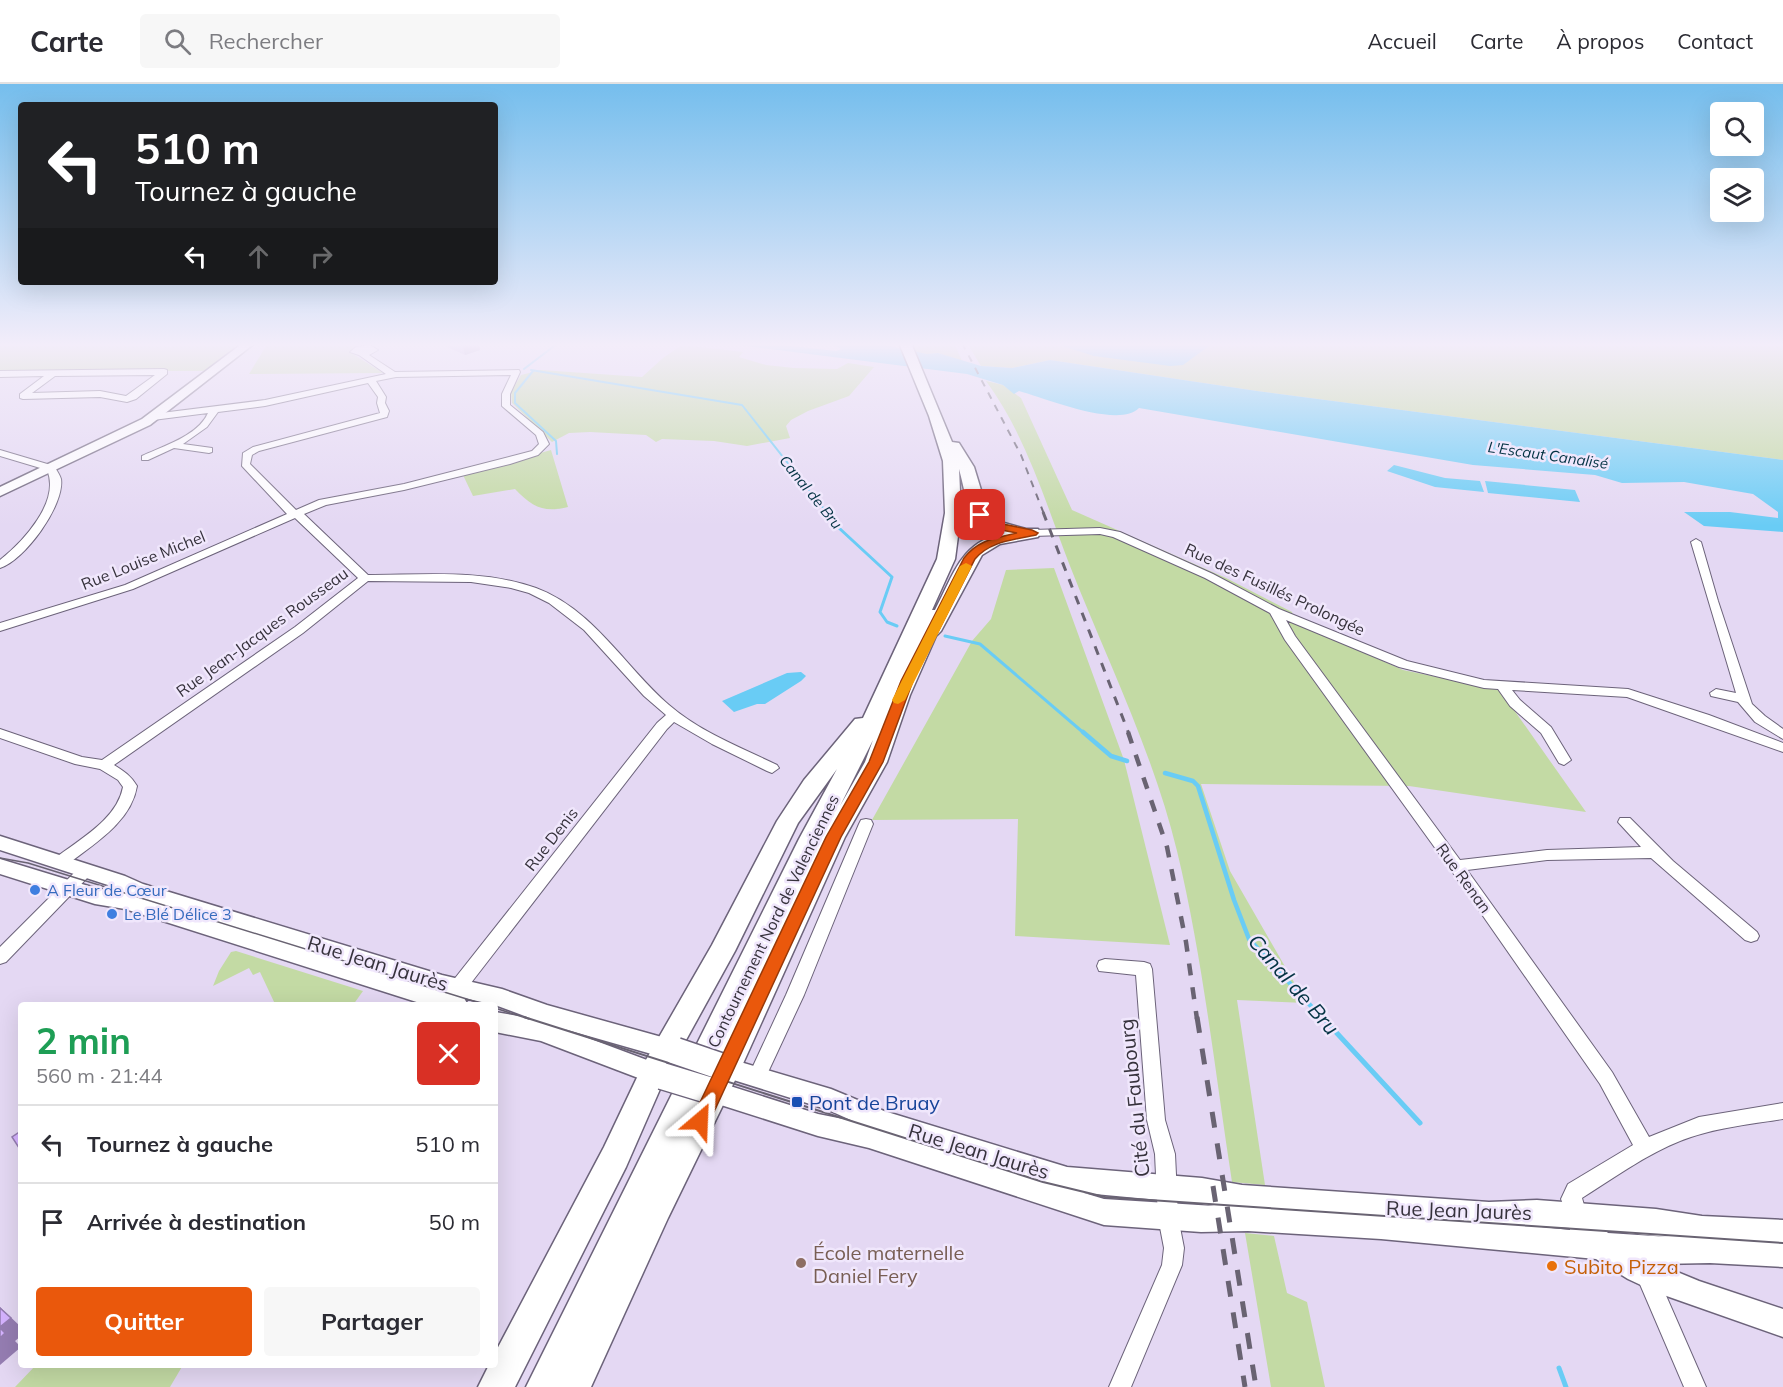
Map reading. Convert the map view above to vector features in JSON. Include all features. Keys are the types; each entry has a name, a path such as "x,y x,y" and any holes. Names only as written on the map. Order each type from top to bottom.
{"main road":[{"path":"0,492 123,434 153,417 170,404"},
{"name":"Contournement Nord de Valenciennes","path":"544,1387 836,792 891,698 946,559 952,528 953,483 949,455 931,404"},
{"path":"939,423 964,463 982,518 999,527 1032,533"},
{"path":"496,1387 795,810 812,785 891,698 921,651 975,552 995,540 1032,533"},
{"path":"921,651 942,592 946,559"},
{"path":"573,1387 833,837 876,762 891,698"},
{"name":"Rue Jean Jaurès","path":"0,843 457,996"},
{"name":"Rue Jean Jaurès","path":"0,866 68,888 136,904 457,996 502,998 555,1017 665,1063"},
{"name":"Rue Jean Jaurès","path":"498,1022 523,1026 569,1041 665,1063 717,1079 818,1125 869,1136 1098,1210 1209,1220 1248,1218 1393,1227 1660,1251 1710,1249 1783,1253"},
{"name":"Rue Jean Jaurès","path":"717,1079 757,1077 838,1103 880,1121 1067,1179 1202,1191 1238,1198 1489,1215 1537,1213 1656,1222 1702,1229 1783,1233"},
{"path":"1577,1216 1583,1231 1629,1265 1647,1275 1783,1323"}],"street":[{"path":"153,417 259,404"},
{"name":"Rue Jean-Jacques Rousseau","path":"104,765 299,630 365,578 303,518 294,514 246,466 248,454 259,448 384,416 386,411 382,404"},
{"path":"294,514 327,501 513,461 539,451 544,446 543,438 506,404"},
{"path":"145,458 210,422 214,410"},
{"path":"171,445 209,450"},
{"path":"0,453 51,468 56,483 40,523 26,544 0,565"},
{"name":"Rue Louise Michel","path":"0,627 135,584 294,514"},
{"name":"Rue des Fusillés Prolongée","path":"1032,533 1109,532 1209,576 1275,610 1403,664 1450,677 1503,686 1622,692 1704,718 1783,748"},
{"path":"1696,542 1744,699 1755,715 1783,735"},
{"path":"365,578 485,581 535,592 556,603 588,628 674,715 772,768"},
{"name":"Rue Renan","path":"1275,610 1289,636 1606,1078 1646,1149"},
{"path":"1503,686 1515,703 1546,730 1564,760"},
{"path":"1716,693 1744,699"},
{"name":"Rue Denis","path":"457,996 662,726 674,715"},
{"path":"0,733 80,761 104,765 129,783 131,793 128,801 116,815 59,862"},
{"path":"1625,822 1654,852 1751,936"},
{"path":"757,1077 800,984 866,824"},
{"path":"1456,866 1547,855 1654,852"},
{"path":"0,957 85,871"},
{"name":"Cité du Faubourg","path":"1105,966 1144,969 1156,1120 1165,1154 1167,1188"},
{"path":"1577,1216 1571,1200 1575,1191 1646,1149 1685,1130 1704,1124 1783,1111"},
{"path":"1120,1387 1174,1258 1168,1217 1167,1188"},
{"path":"1647,1275 1695,1387"}],"green space":[{"path":"513,404 828,404 791,420 786,426 790,438 747,446 714,441 662,439 656,442 646,435 590,432 569,433 552,442"},
{"path":"1001,404 1024,404 1072,510 1226,578 1292,612 1295,622 1403,670 1500,690 1586,812 1409,786 1201,784 1230,871 1306,1003 1237,1000 1265,1185 1232,1182 1194,933 1167,814 1142,742 1070,566 1034,470"},
{"path":"1355,404 1783,404 1783,460"},
{"path":"551,450 568,507 545,509 539,507 515,489 473,496 463,475"},
{"path":"1054,568 1124,760 1170,945 1015,936 1018,819 872,820 972,641 991,619 1006,570"},
{"path":"236,951 363,991 355,1002 274,1002 260,972 253,975 249,968 213,986 231,952"},
{"path":"1245,1233 1274,1236 1287,1293 1307,1302 1325,1387 1271,1387"},
{"path":"33,1368 181,1368 170,1387 15,1387"}],"water":[{"name":"L'Escaut Canalisé","path":"1059,404 1355,404 1783,460 1783,532 1704,526 1684,512 1730,512 1778,518 1778,512 1753,494 1684,482 1622,483 1595,475 1473,465 1139,408 1129,414 1115,415 1099,414"},
{"path":"1394,465 1445,478 1480,481 1484,492 1435,487 1387,471"},
{"path":"1485,481 1575,490 1580,502 1488,493"},
{"path":"801,672 806,676 801,681 765,704 757,704 734,712 722,701 787,673"}],"building":[{"path":"18,1133 18,1146 12,1137"},
{"path":"0,1308 11,1318 0,1327"},
{"path":"0,1328 5,1333 0,1338"}],"waterway":[{"name":"Canal de Bru","path":"516,404 556,441 557,454"},
{"name":"Canal de Bru","path":"735,404 742,405 828,514"},
{"name":"Canal de Bru","path":"827,512 839,528 892,577 880,612 887,622 897,626"},
{"name":"Canal de Bru","path":"945,636 980,644 1085,734"},
{"name":"Canal de Bru","path":"1083,732 1111,756 1127,761"},
{"name":"Canal de Bru","path":"1165,773 1193,781 1198,786 1234,900 1249,939 1323,1019"},
{"name":"Canal de Bru","path":"1322,1017 1420,1123"},
{"name":"Canal de Bru","path":"1559,1368 1566,1387"}],"tram line":[{"path":"0,858 28,863 476,1002"},
{"path":"498,1009 529,1019"},
{"path":"524,1017 1043,1182 1105,1197 1783,1243"}],"railway":[{"path":"994,404 1021,455 1044,514"},
{"path":"1043,512 1129,734"},
{"path":"1128,732 1167,847 1186,942 1197,1019"},
{"path":"1197,1017 1256,1387"},
{"path":"1213,1186 1245,1387"}],"slow traffic":[{"path":"898,700 966,566"}],"place":[{"name":"A Fleur de Cœur","path":"35,890"},
{"name":"Le Blé Délice 3","path":"112,914"},
{"name":"Pont de Bruay","path":"797,1102"},
{"name":"École maternelle Daniel Fery","path":"801,1263"},
{"name":"Subito Pizza","path":"1552,1266"}],"route":[{"path":"700,1121 833,837 872,771 900,695 921,651 970,558 985,544 1013,535 1032,533 995,526 980,515"}]}
